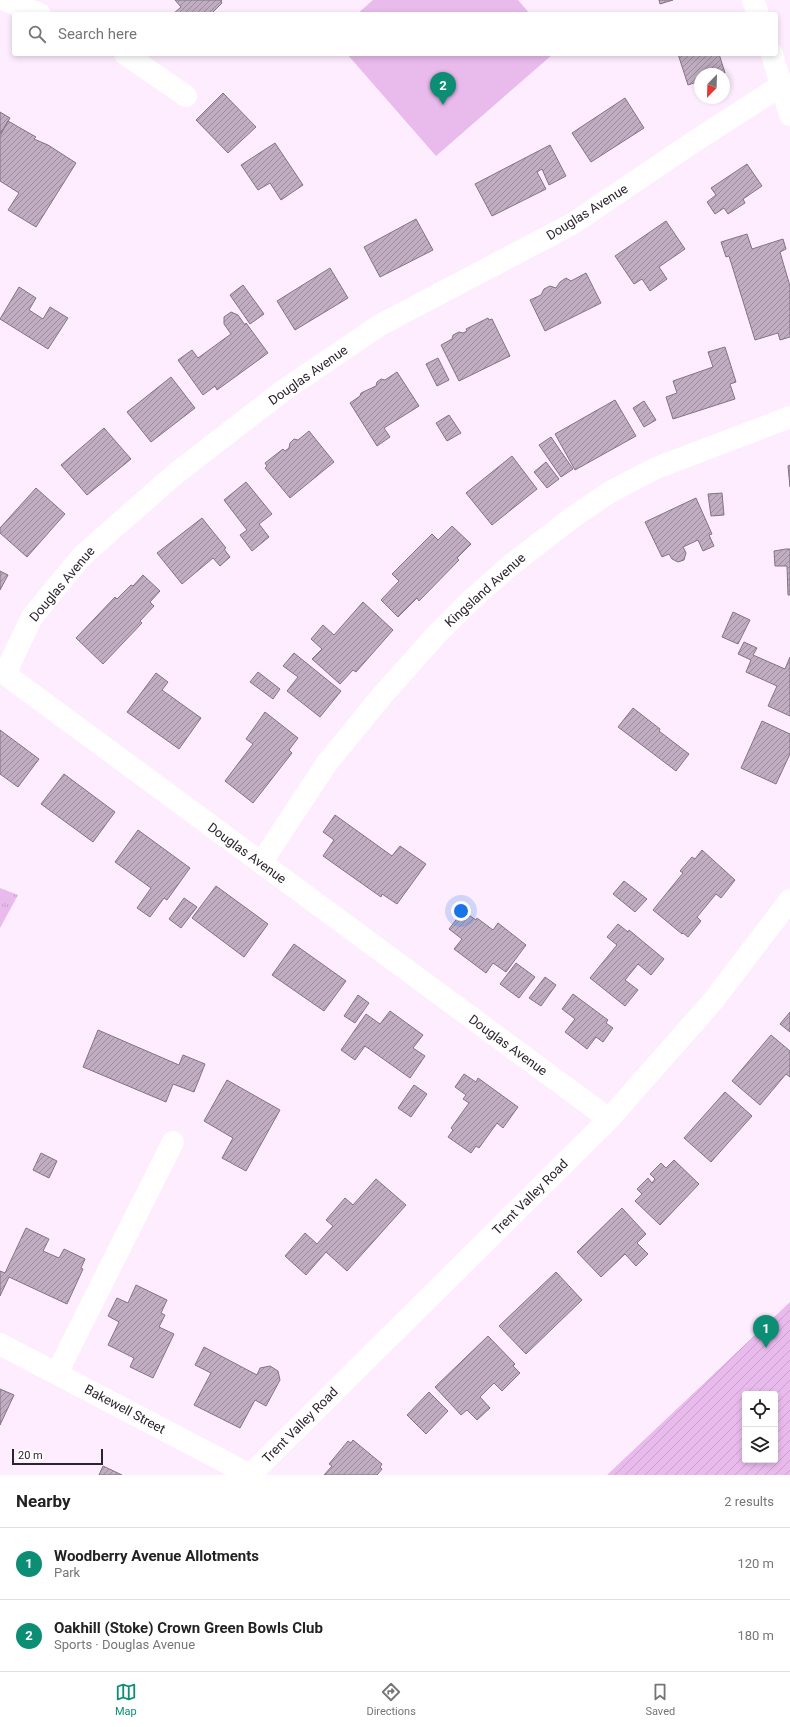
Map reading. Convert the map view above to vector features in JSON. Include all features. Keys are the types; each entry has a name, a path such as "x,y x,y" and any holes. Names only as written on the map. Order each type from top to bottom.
{"street":[{"path":"4,0 35,12"},
{"path":"753,0 757,12"},
{"path":"127,56 186,96"},
{"path":"773,56 790,115"},
{"name":"Douglas Avenue","path":"609,1119 3,673 32,617 82,556 174,475 284,390 380,325 572,224 694,141 782,85"},
{"name":"Kingsland Avenue","path":"261,863 327,763 380,698 455,616 512,564 573,517 598,500 656,468 790,418"},
{"name":"Trent Valley Road","path":"250,1475 609,1119 713,1001 790,900"},
{"path":"57,1373 173,1142"},
{"name":"Bakewell Street","path":"0,1344 250,1475"}],"green space":[{"path":"373,0 518,0 528,12 359,12"},
{"path":"349,56 551,56 436,156"},
{"path":"0,888 18,895 0,928"},
{"path":"790,1302 790,1475 607,1475"}],"building":[{"path":"175,0 222,0 222,3 213,12 175,12 181,7"},
{"path":"659,0 673,0 660,4"},
{"path":"679,56 720,56 723,68 694,68 694,83 688,85"},
{"path":"223,93 256,127 228,153 196,120"},
{"path":"625,98 644,128 591,162 572,133"},
{"path":"0,112 10,118 0,134"},
{"path":"8,121 36,137 34,139 48,145 76,163 36,227 8,210 19,193 0,181 0,136"},
{"path":"275,143 303,185 281,200 270,183 258,190 241,165"},
{"path":"550,145 566,176 549,185 542,169 537,172 546,189 492,216 475,184"},
{"path":"747,164 762,186 743,199 745,203 728,214 724,208 715,214 707,202 716,195 711,188"},
{"path":"416,219 433,250 380,277 364,247"},
{"path":"666,221 685,249 659,267 667,279 650,291 642,279 634,284 615,256"},
{"path":"747,234 752,249 783,239 786,249 780,252 790,286 790,337 780,340 778,333 755,340 729,256 726,257 721,242"},
{"path":"330,268 348,298 295,330 277,301"},
{"path":"586,273 601,303 545,331 530,300 541,295 544,289 550,286 556,288 560,282 566,278 571,281"},
{"path":"243,285 264,314 250,324 230,295"},
{"path":"19,287 36,298 29,310 43,319 50,307 68,318 48,349 0,319"},
{"path":"231,312 238,315 245,325 246,323 268,353 217,390 215,386 203,395 178,360 192,350 198,358 231,334 224,324 224,317"},
{"path":"488,318 489,320 492,319 510,356 459,381 441,345 452,339 453,335 459,332 463,333 467,331 466,329"},
{"path":"725,347 736,382 730,384 735,399 673,419 666,397 677,393 673,381 713,367 708,352"},
{"path":"438,358 449,380 437,386 426,364"},
{"path":"397,372 419,406 384,428 390,437 377,446 350,403 360,396 361,393 376,386 377,382 381,379 385,380"},
{"path":"171,377 195,408 151,442 127,412"},
{"path":"615,400 636,436 575,470 555,434"},
{"path":"644,401 656,420 644,427 633,408"},
{"path":"449,415 461,433 447,441 436,423"},
{"path":"104,428 131,459 87,495 61,465"},
{"path":"309,431 334,462 290,498 265,468 267,466 265,463 283,449 285,451 289,448 290,443 294,439 298,440"},
{"path":"551,437 573,469 561,477 539,445"},
{"path":"512,456 537,489 492,525 466,493"},
{"path":"546,462 559,479 547,488 534,472"},
{"path":"790,465 790,487 788,466"},
{"path":"246,482 272,514 259,524 269,537 252,551 240,535 247,530 224,500"},
{"path":"36,488 65,514 27,557 0,533 0,528"},
{"path":"722,493 724,515 711,516 708,494"},
{"path":"696,498 712,534 709,535 714,546 703,551 698,540 683,547 686,553 684,560 678,562 672,559 669,554 662,557 645,522"},
{"path":"202,518 226,548 224,549 230,557 220,566 213,558 182,584 157,553"},
{"path":"452,526 471,544 457,558 459,560 419,601 417,598 398,617 381,600 399,581 392,574 432,534 438,540"},
{"path":"790,549 790,595 788,595 787,566 775,566 774,551"},
{"path":"0,571 8,575 0,590"},
{"path":"143,575 160,591 150,602 154,606 140,621 142,623 103,664 76,638 115,597 117,599 131,585 133,586"},
{"path":"363,602 393,630 356,672 353,670 340,684 312,659 322,649 311,639 323,625 334,635"},
{"path":"733,612 750,620 738,644 722,637"},
{"path":"744,642 757,648 753,655 785,669 790,657 790,716 768,706 777,686 746,672 751,660 738,654"},
{"path":"294,653 341,691 320,717 287,691 298,677 283,666"},
{"path":"258,672 280,689 273,699 250,682"},
{"path":"156,673 168,682 162,690 201,718 179,749 127,712"},
{"path":"633,708 660,729 659,731 689,754 676,771 618,727"},
{"path":"265,712 298,738 289,750 292,753 253,803 225,781 253,744 246,739"},
{"path":"762,721 790,734 790,754 776,784 741,768"},
{"path":"0,730 39,759 18,787 0,774"},
{"path":"64,774 115,812 93,842 41,804"},
{"path":"335,815 392,856 400,846 426,864 397,904 382,894 381,897 323,856 334,840 323,832"},
{"path":"138,830 190,868 167,900 164,898 150,917 137,908 151,888 115,862"},
{"path":"702,850 735,880 721,898 716,894 697,917 701,921 688,937 683,933 682,934 653,910 683,873 680,871 692,857 695,859"},
{"path":"624,881 647,899 635,912 613,894"},
{"path":"216,886 268,924 244,957 192,918"},
{"path":"184,898 197,907 181,928 169,919"},
{"path":"463,911 476,920 477,918 493,930 498,923 526,945 506,972 493,963 486,973 454,949 462,939 449,929"},
{"path":"618,924 628,932 629,930 664,959 651,975 638,964 625,980 638,990 625,1006 590,978 617,945 607,937"},
{"path":"294,944 346,981 324,1011 272,975"},
{"path":"516,963 535,977 519,998 500,984"},
{"path":"545,977 556,985 541,1006 529,998"},
{"path":"573,994 608,1020 606,1023 613,1028 603,1042 596,1037 587,1049 565,1032 575,1019 562,1009"},
{"path":"358,995 369,1003 355,1023 344,1016"},
{"path":"390,1011 423,1035 413,1048 425,1056 410,1078 365,1046 355,1060 341,1050 366,1014 380,1024"},
{"path":"790,1012 790,1032 780,1024"},
{"path":"98,1030 179,1065 183,1055 205,1064 194,1092 173,1084 166,1102 83,1067"},
{"path":"771,1035 790,1051 790,1077 786,1074 760,1105 732,1081"},
{"path":"464,1074 476,1082 478,1078 518,1107 503,1128 497,1123 479,1148 476,1146 471,1153 448,1137 453,1130 451,1128 469,1103 463,1099 466,1095 455,1087"},
{"path":"227,1080 280,1110 246,1171 222,1158 233,1138 204,1121"},
{"path":"414,1085 427,1094 411,1117 398,1108"},
{"path":"725,1092 752,1116 711,1162 684,1138"},
{"path":"41,1153 57,1161 49,1178 33,1170"},
{"path":"674,1160 699,1184 660,1225 635,1201 642,1194 637,1189 648,1178 652,1183 655,1179 650,1174 661,1163 666,1168"},
{"path":"376,1179 406,1205 347,1271 326,1252 306,1275 285,1256 305,1233 317,1244 333,1226 326,1220 345,1198 353,1205"},
{"path":"622,1208 646,1234 637,1243 648,1254 636,1266 625,1254 601,1277 577,1252"},
{"path":"26,1228 49,1239 43,1251 59,1258 64,1249 85,1259 81,1268 83,1269 67,1304 9,1277 0,1296 0,1271 5,1273"},
{"path":"556,1272 582,1300 526,1354 499,1326"},
{"path":"136,1285 167,1300 161,1313 165,1315 159,1327 174,1334 153,1378 130,1367 134,1358 108,1345 119,1322 108,1316 117,1298 128,1303"},
{"path":"488,1336 515,1364 513,1366 520,1373 502,1391 494,1383 480,1397 490,1408 477,1420 467,1410 461,1415 435,1387"},
{"path":"204,1347 257,1375 260,1368 270,1366 278,1371 280,1380 266,1406 255,1400 240,1428 194,1405 211,1373 195,1365"},
{"path":"0,1389 14,1395 0,1425"},
{"path":"429,1392 448,1411 426,1434 407,1415"},
{"path":"353,1440 382,1464 380,1467 382,1469 377,1475 324,1475 332,1466 329,1464 348,1441 351,1443"},
{"path":"103,1466 122,1475 99,1475"}],"place":[{"name":"Oakhill (Stoke) Crown Green Bowls Club","path":"443,105"},
{"name":"Woodberry Avenue Allotments","path":"766,1348"}]}
